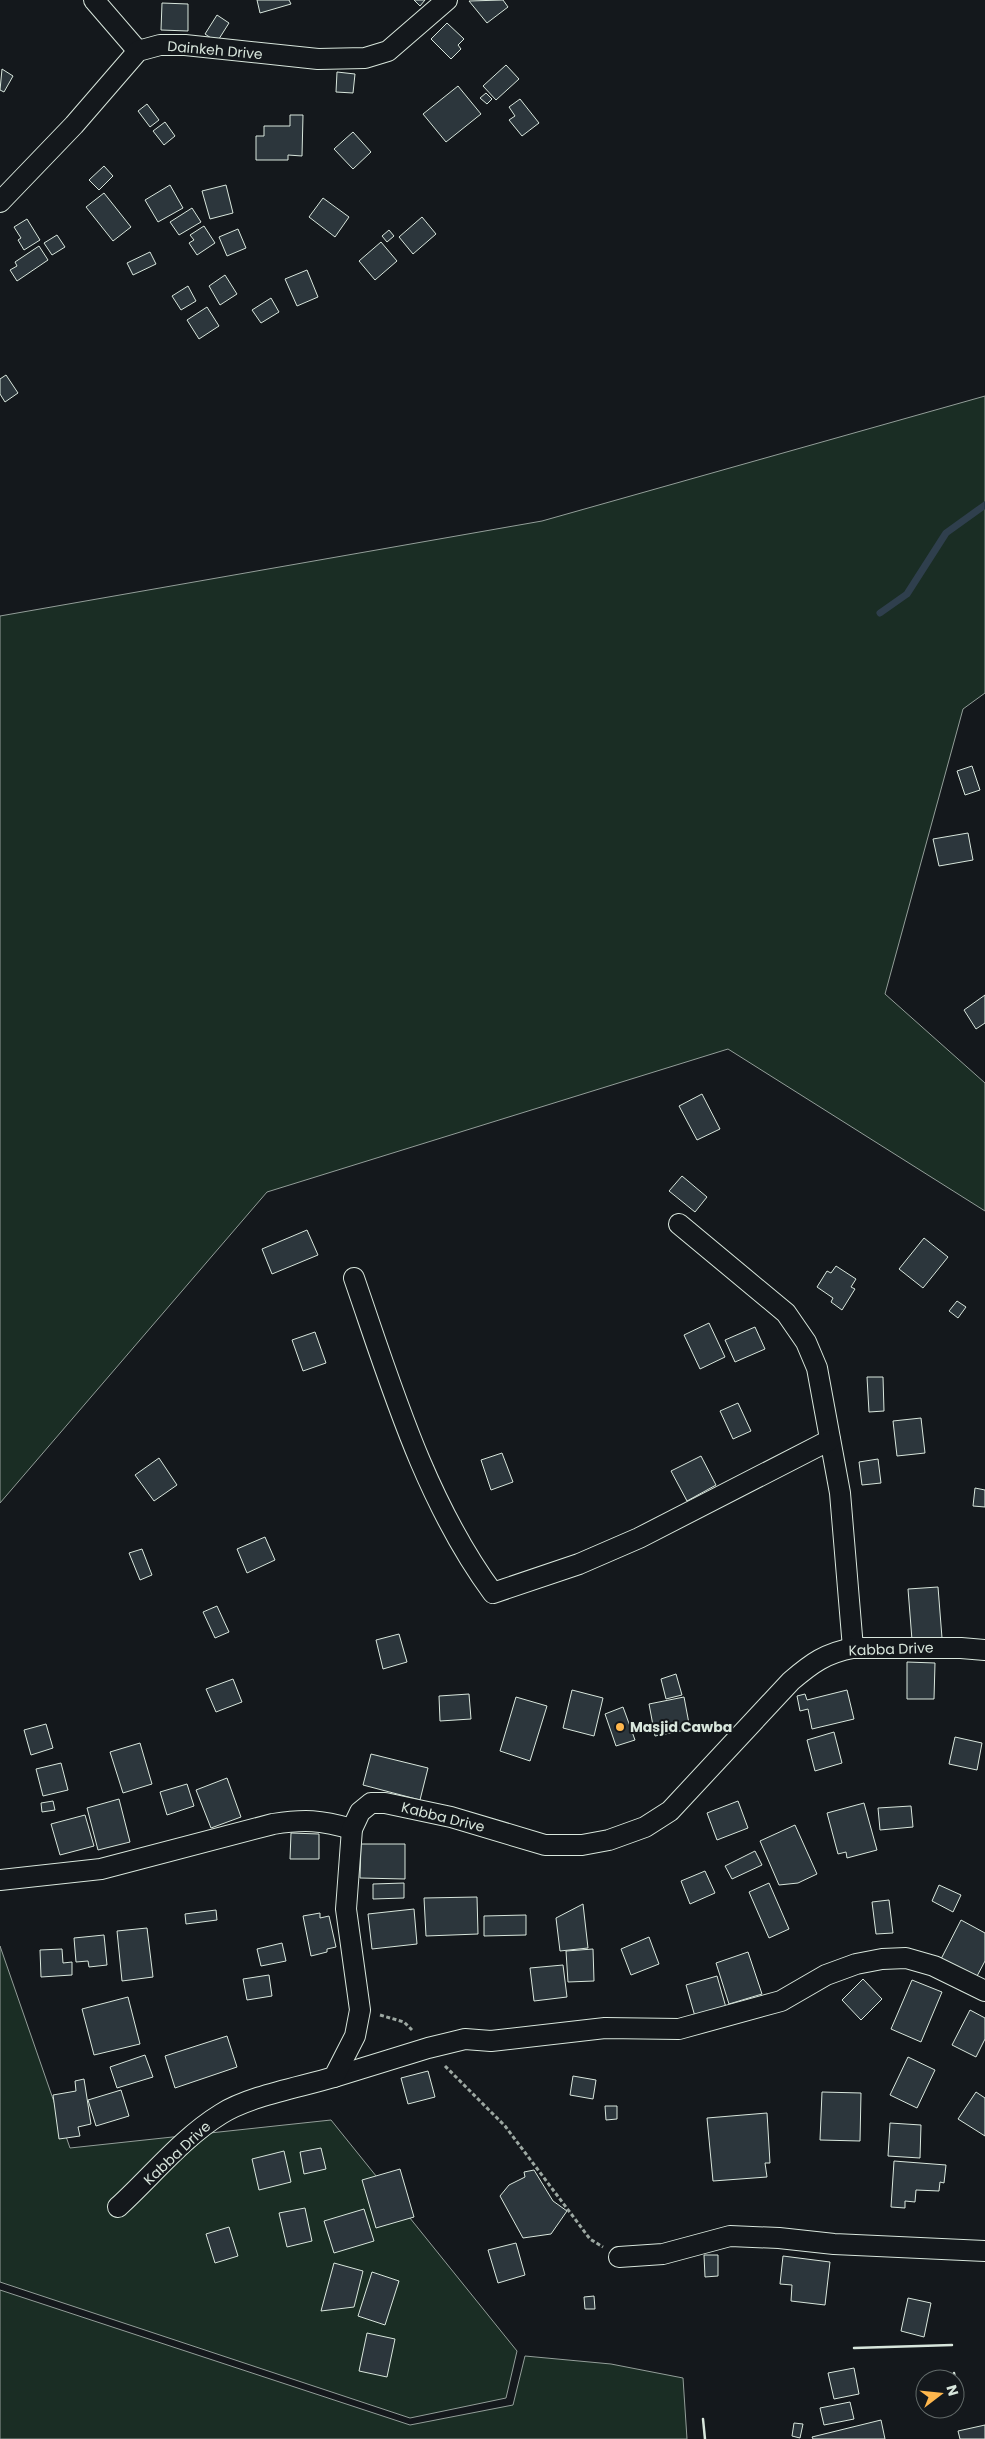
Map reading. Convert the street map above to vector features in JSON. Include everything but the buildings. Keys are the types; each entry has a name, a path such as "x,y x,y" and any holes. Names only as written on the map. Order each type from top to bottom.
{"street":[{"path":"0,202 74,125 138,51 94,0"},
{"name":"Dainkeh Drive","path":"138,51 160,45 185,45 318,59 365,58 388,51 447,0"},
{"path":"678,1224 786,1313 806,1342 817,1368 840,1493 853,1648"},
{"path":"354,1278 414,1443 445,1515 493,1593 579,1564 639,1538 830,1440"},
{"name":"Kabba Drive","path":"118,2207 180,2147 222,2113 249,2101 334,2077 355,2036 360,2010 346,1909 352,1829 360,1812 371,1803 385,1803 451,1817 545,1845 582,1845 609,1840 645,1827 670,1811 792,1681 813,1662 836,1652 853,1648 961,1648 985,1650"},
{"path":"0,1880 101,1869 273,1824 323,1821 352,1829"},
{"path":"334,2077 428,2048 465,2039 490,2041 605,2028 679,2029 781,2001 826,1975 856,1964 882,1959 906,1958 934,1966 985,1992"},
{"path":"619,2257 663,2254 730,2236 985,2251"}],"path":[{"path":"360,2010 404,2022 505,2126 590,2239 619,2257"}],"green space":[{"path":"985,396 985,693 963,709 885,994 985,1083 985,1211 728,1049 267,1192 0,1503 0,616 542,521"},
{"path":"0,1946 70,2148 331,2120 517,2351 506,2398 410,2418 0,2282"},
{"path":"0,2290 410,2425 513,2405 525,2356 611,2364 683,2378 687,2439 0,2439"}],"waterway":[{"path":"880,613 907,594 946,533 985,505"}],"wall":[{"path":"854,2348 952,2345"},
{"path":"703,2419 705,2439"}],"place":[{"name":"Masjid Cawba","path":"620,1727"}]}
